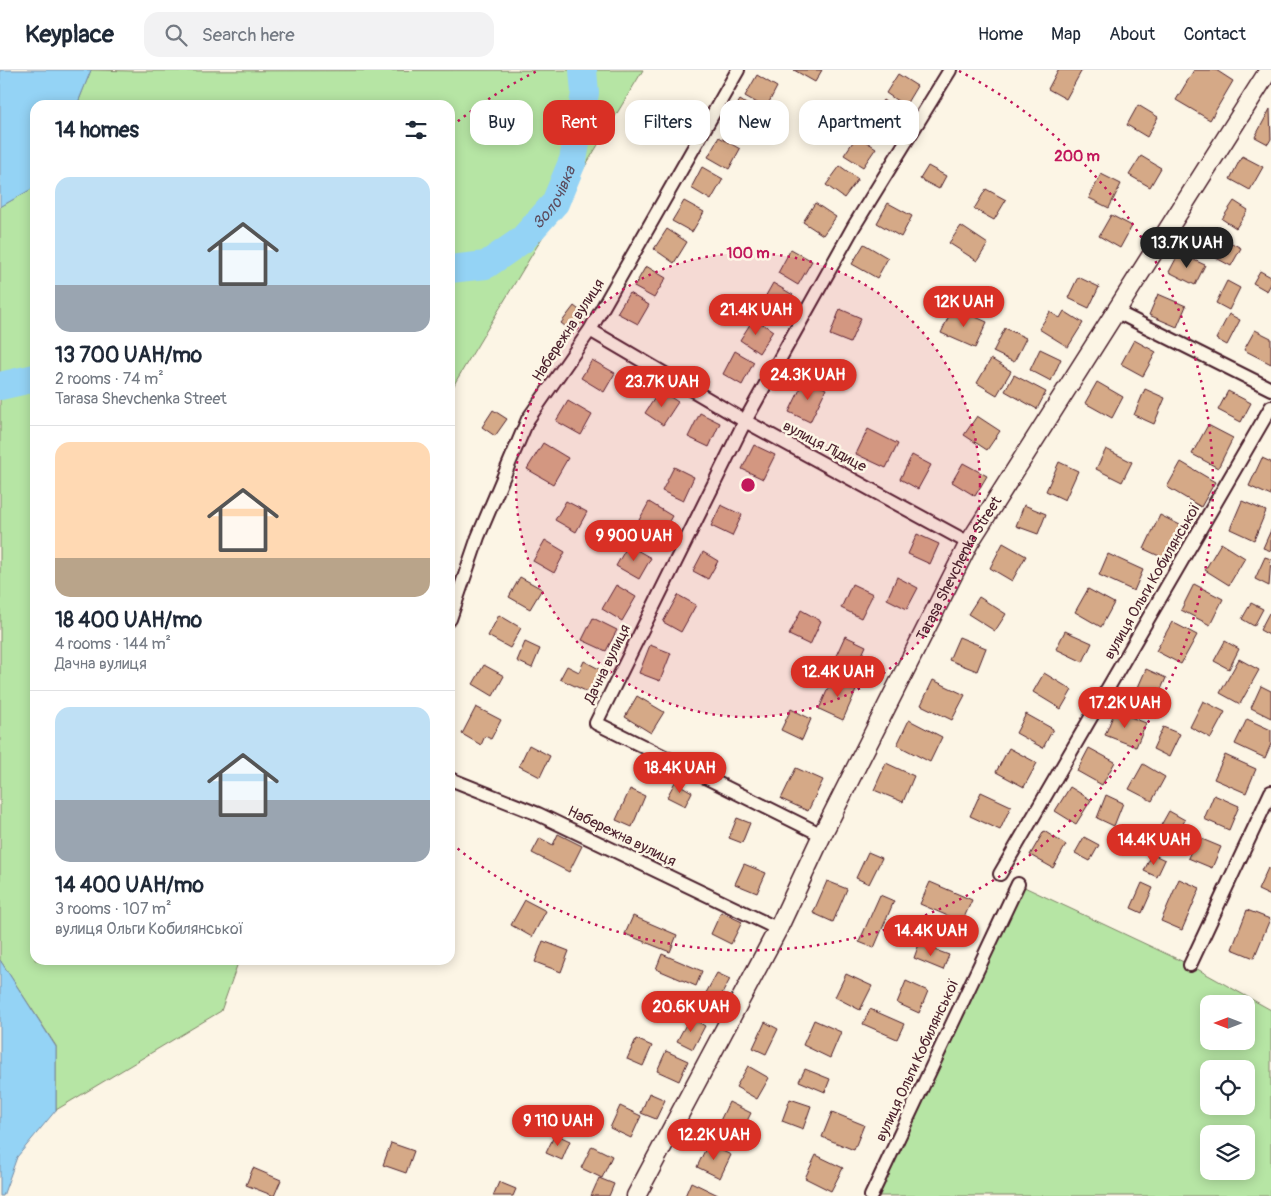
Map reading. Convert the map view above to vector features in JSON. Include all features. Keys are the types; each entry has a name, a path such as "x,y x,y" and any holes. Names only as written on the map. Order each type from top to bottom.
{"main road":[{"name":"Tarasa Shevchenka Street","path":"636,1196 778,929 822,835 968,542 1269,70"}],"street":[{"name":"Набережна вулиця","path":"455,604 478,537 528,418 590,330 738,70"},
{"path":"745,421 854,226 950,70"},
{"path":"1115,311 1271,389"},
{"name":"вулиця Лідице","path":"590,330 745,421 968,542"},
{"name":"вулиця Ольги Кобилянської","path":"1000,874 1271,407"},
{"name":"Дачна вулиця","path":"745,421 596,723 822,835"},
{"name":"Набережна вулиця","path":"455,781 538,814 778,929"},
{"path":"1190,965 1271,792"},
{"name":"вулиця Ольги Кобилянської","path":"871,1196 1018,884"}],"green space":[{"path":"91,70 643,70 615,117 615,100 543,100 543,145 598,145 455,383 455,100 79,100"},
{"path":"30,190 30,965 237,965 221,1011 56,1110 56,1046 0,960 0,207"},
{"path":"1018,884 1190,965 1244,995 1200,995 1200,1050 1255,1050 1255,1001 1271,1010 1271,1196 871,1196"}],"water":[{"path":"0,70 91,70 79,100 30,100 30,190 0,207"},
{"path":"0,960 56,1047 56,1110 17,1157 3,1196 0,1196"}],"building":[{"path":"794,70 822,70 815,82"},
{"path":"1058,70 1082,70 1066,99 1048,89"},
{"path":"1194,70 1216,70 1233,81 1210,120 1176,100"},
{"path":"898,74 917,86 909,100 896,100 886,93"},
{"path":"757,75 777,87 770,100 752,100 745,96"},
{"path":"1138,105 1158,117 1147,137 1127,125"},
{"path":"1270,109 1271,139 1268,144 1255,137"},
{"path":"719,137 720,145 733,145 740,149 729,169 708,157"},
{"path":"851,145 871,145 876,148 863,167 844,155"},
{"path":"1141,156 1161,168 1150,187 1129,175"},
{"path":"1242,156 1263,167 1250,190 1230,179"},
{"path":"840,166 858,179 844,198 826,185"},
{"path":"928,166 946,176 939,189 920,179"},
{"path":"702,167 723,179 711,200 691,188"},
{"path":"1101,174 1121,184 1109,208 1089,198"},
{"path":"986,189 1006,200 994,220 974,209"},
{"path":"684,201 704,212 692,232 672,221"},
{"path":"1234,201 1248,210 1236,228 1222,219"},
{"path":"815,203 836,217 823,235 803,222"},
{"path":"888,203 912,216 901,237 877,223"},
{"path":"1111,215 1132,226 1120,248 1099,236"},
{"path":"961,226 988,244 977,261 949,243"},
{"path":"1202,227 1241,248 1231,266 1192,245"},
{"path":"667,229 687,242 674,263 654,249"},
{"path":"864,244 888,258 877,278 852,264"},
{"path":"791,249 812,261 798,285 778,273"},
{"path":"1179,253 1205,265 1195,285 1169,272"},
{"path":"646,266 666,278 654,298 634,287"},
{"path":"1260,271 1271,277 1271,284 1267,291 1253,283"},
{"path":"1078,277 1099,287 1089,308 1068,298"},
{"path":"1227,281 1240,288 1229,310 1216,303"},
{"path":"773,283 793,295 781,318 760,306"},
{"path":"629,293 649,305 638,324 617,313"},
{"path":"1158,294 1186,306 1177,327 1149,315"},
{"path":"574,306 587,316 574,333 561,323"},
{"path":"953,307 987,322 975,348 941,333"},
{"path":"840,309 861,318 850,343 830,335"},
{"path":"1064,311 1083,323 1068,347 1039,329 1050,312 1060,318"},
{"path":"1229,314 1240,320 1227,345 1216,339"},
{"path":"754,318 773,331 759,353 740,340"},
{"path":"1005,328 1026,338 1014,362 993,352"},
{"path":"1255,330 1271,338 1271,364 1244,350"},
{"path":"1134,340 1156,352 1143,376 1121,364"},
{"path":"1040,349 1061,359 1051,381 1030,370"},
{"path":"735,351 754,362 742,385 723,374"},
{"path":"991,359 1011,371 997,395 977,383"},
{"path":"592,360 615,373 604,392 581,378"},
{"path":"1014,375 1046,392 1037,409 1005,391"},
{"path":"805,379 826,389 810,422 789,412"},
{"path":"1097,382 1123,397 1112,418 1085,403"},
{"path":"1145,389 1165,398 1154,424 1134,415"},
{"path":"660,390 678,402 663,425 645,413"},
{"path":"1228,391 1251,403 1241,422 1218,410"},
{"path":"568,401 592,415 581,435 556,421"},
{"path":"493,410 507,419 495,436 482,427"},
{"path":"700,413 720,423 709,447 688,437"},
{"path":"977,416 1000,431 987,450 964,435"},
{"path":"1208,425 1233,438 1218,468 1192,454"},
{"path":"868,429 898,444 886,468 856,454"},
{"path":"543,443 568,458 553,484 527,469"},
{"path":"754,445 775,455 763,479 742,469"},
{"path":"1106,449 1132,462 1122,482 1096,469"},
{"path":"912,455 931,465 918,489 900,479"},
{"path":"1262,458 1271,462 1271,496 1249,486"},
{"path":"1059,462 1078,471 1065,500 1046,491"},
{"path":"1181,462 1215,482 1201,507 1167,487"},
{"path":"963,463 987,476 975,496 952,482"},
{"path":"674,467 694,477 683,501 662,491"},
{"path":"566,501 587,512 576,532 555,520"},
{"path":"1242,501 1266,511 1254,540 1230,529"},
{"path":"649,502 672,516 661,535 638,522"},
{"path":"721,505 742,515 732,536 711,526"},
{"path":"1024,505 1046,514 1038,534 1016,526"},
{"path":"1160,515 1188,529 1172,562 1144,549"},
{"path":"1271,530 1271,551 1263,548"},
{"path":"917,534 939,544 930,564 908,554"},
{"path":"545,540 565,552 554,573 533,561"},
{"path":"1003,543 1026,556 1012,581 990,568"},
{"path":"1221,543 1245,558 1229,585 1205,570"},
{"path":"628,545 651,558 639,579 616,566"},
{"path":"703,552 718,561 708,579 693,571"},
{"path":"1108,554 1143,570 1134,591 1099,575"},
{"path":"1265,557 1271,559 1269,586 1255,579"},
{"path":"520,577 542,589 530,609 509,597"},
{"path":"897,577 918,588 907,609 887,599"},
{"path":"852,584 873,594 861,618 841,608"},
{"path":"1194,584 1223,599 1210,625 1181,610"},
{"path":"616,585 636,597 622,621 602,609"},
{"path":"1088,589 1114,603 1101,627 1075,612"},
{"path":"678,595 696,605 681,632 663,622"},
{"path":"979,597 1006,614 995,631 968,614"},
{"path":"1251,603 1263,609 1254,626 1242,619"},
{"path":"801,610 821,621 810,645 789,635"},
{"path":"1269,613 1271,614 1271,636 1260,630"},
{"path":"499,615 521,628 510,648 488,636"},
{"path":"593,618 617,630 606,651 582,640"},
{"path":"1172,622 1197,635 1181,664 1156,651"},
{"path":"1065,631 1092,643 1083,662 1056,649"},
{"path":"845,636 866,646 856,668 835,658"},
{"path":"959,637 986,648 977,671 949,660"},
{"path":"1225,641 1239,649 1229,669 1214,661"},
{"path":"525,642 540,649 532,668 517,661"},
{"path":"650,645 671,653 660,681 639,673"},
{"path":"1239,659 1259,670 1240,704 1220,693"},
{"path":"584,661 601,670 590,693 560,679 567,666 579,672"},
{"path":"484,665 504,676 493,696 473,684"},
{"path":"1146,669 1166,678 1152,710 1132,701"},
{"path":"1044,673 1072,690 1061,709 1033,692"},
{"path":"833,677 857,688 843,720 819,709"},
{"path":"933,680 965,695 952,720 921,705"},
{"path":"1261,686 1271,691 1271,718 1251,708"},
{"path":"637,696 664,712 651,733 625,717"},
{"path":"1203,701 1225,712 1211,738 1190,727"},
{"path":"476,707 501,720 491,739 485,736 481,745 462,734"},
{"path":"791,709 811,719 802,740 781,730"},
{"path":"1115,711 1146,723 1136,747 1105,735"},
{"path":"1026,714 1053,729 1043,748 1016,733"},
{"path":"1247,719 1271,730 1271,744 1265,758 1235,744"},
{"path":"909,720 942,737 930,762 897,745"},
{"path":"1163,727 1180,734 1169,757 1153,749"},
{"path":"529,745 550,756 540,777 519,766"},
{"path":"1009,748 1037,763 1024,787 996,772"},
{"path":"1089,748 1115,762 1102,785 1077,771"},
{"path":"1225,755 1256,769 1246,793 1214,779"},
{"path":"886,763 914,776 903,802 874,790"},
{"path":"1143,764 1165,777 1152,801 1129,789"},
{"path":"796,768 823,780 808,811 781,799"},
{"path":"675,782 692,792 685,806 667,797"},
{"path":"1070,787 1091,800 1076,824 1055,811"},
{"path":"630,789 645,796 632,827 616,820"},
{"path":"981,792 1011,806 1000,830 970,816"},
{"path":"1106,795 1123,803 1114,826 1097,818"},
{"path":"1214,795 1239,806 1229,830 1204,819"},
{"path":"1169,811 1185,820 1172,845 1155,836"},
{"path":"737,818 750,823 742,843 729,838"},
{"path":"1044,831 1066,845 1053,868 1030,855"},
{"path":"558,834 582,846 569,872 532,853 540,838 553,845"},
{"path":"1084,837 1099,845 1090,861 1075,853"},
{"path":"1197,837 1221,847 1212,868 1188,858"},
{"path":"868,852 882,858 869,884 856,878"},
{"path":"1152,854 1165,860 1157,877 1144,871"},
{"path":"744,864 766,873 757,893 735,884"},
{"path":"1268,868 1271,870 1271,896 1258,890"},
{"path":"1179,879 1200,888 1182,930 1161,921"},
{"path":"827,881 847,889 833,922 813,913"},
{"path":"930,882 972,900 962,922 920,904"},
{"path":"1142,883 1153,888 1142,913 1131,908"},
{"path":"880,895 894,901 874,948 859,942"},
{"path":"525,900 546,911 532,937 511,925"},
{"path":"1247,910 1270,919 1254,958 1232,949"},
{"path":"721,912 742,922 731,944 711,934"},
{"path":"633,916 677,935 670,952 625,934"},
{"path":"543,941 569,951 561,972 535,962"},
{"path":"919,944 949,955 943,970 914,958"},
{"path":"662,954 702,971 696,986 656,969"},
{"path":"717,973 730,979 715,1007 702,1000"},
{"path":"846,974 872,986 860,1010 835,997"},
{"path":"906,981 928,991 919,1013 897,1003"},
{"path":"870,1009 904,1024 897,1039 863,1024"},
{"path":"690,1017 705,1026 693,1049 677,1041"},
{"path":"814,1020 841,1032 830,1058 803,1045"},
{"path":"765,1022 778,1029 766,1054 753,1048"},
{"path":"636,1039 652,1046 643,1066 627,1059"},
{"path":"666,1051 688,1061 679,1081 657,1071"},
{"path":"748,1066 769,1078 757,1099 736,1087"},
{"path":"805,1069 830,1079 825,1092 799,1081"},
{"path":"649,1093 665,1100 656,1119 641,1113"},
{"path":"790,1099 811,1106 803,1129 782,1121"},
{"path":"729,1102 751,1113 739,1137 717,1127"},
{"path":"620,1106 641,1116 631,1138 610,1128"},
{"path":"832,1112 864,1125 854,1150 822,1137"},
{"path":"555,1134 570,1141 562,1160 546,1153"},
{"path":"391,1143 414,1151 406,1173 383,1165"},
{"path":"708,1144 731,1155 720,1178 697,1167"},
{"path":"592,1146 612,1156 602,1178 581,1168"},
{"path":"816,1155 843,1168 831,1191 805,1178"},
{"path":"253,1168 281,1180 274,1196 246,1185"},
{"path":"599,1178 614,1184 609,1196 591,1196"},
{"path":"499,1182 516,1189 513,1196 493,1196"},
{"path":"691,1182 718,1195 718,1196 685,1196"}],"waterway":[{"name":"Золочівка","path":"455,268 486,265 522,240 555,203 573,160 585,93 583,70"},
{"name":"Золочівка","path":"0,386 30,379"}]}
